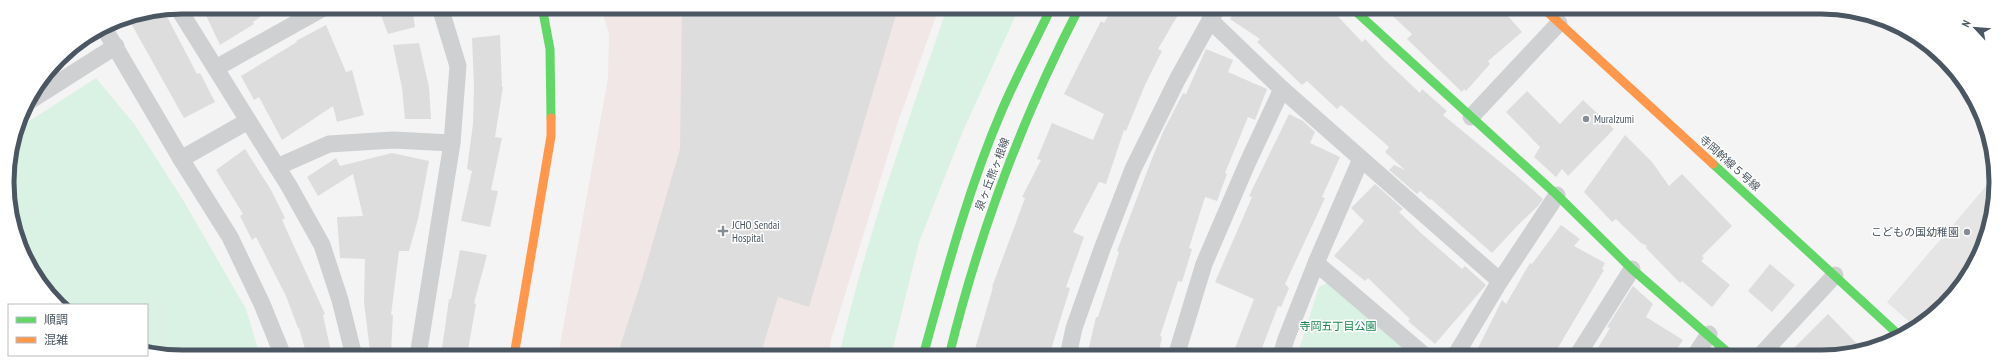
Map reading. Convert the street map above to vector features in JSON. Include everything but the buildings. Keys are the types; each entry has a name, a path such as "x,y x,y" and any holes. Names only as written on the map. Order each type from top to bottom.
{"street":[{"path":"182,14 277,167 322,245 340,300 352,350"},
{"path":"216,68 312,14"},
{"path":"419,350 452,143 458,66 442,14"},
{"path":"515,350 551,136 550,49 543,14"},
{"name":"泉ヶ丘熊ヶ根線","path":"925,350 952,250 975,180 1002,110 1048,14"},
{"name":"泉ヶ丘熊ヶ根線","path":"950,350 960,309 982,234 1009,162 1049,65 1076,14"},
{"path":"1069,350 1074,328 1102,249 1133,169 1177,80 1213,14 1282,89 1500,281"},
{"path":"1359,14 1557,195 1632,269 1726,350"},
{"name":"寺岡幹線５号線","path":"1549,14 1896,332"},
{"path":"1471,117 1559,23"},
{"path":"107,32 181,159 230,237 262,304 281,350"},
{"path":"39,95 116,46"},
{"path":"1178,350 1204,264 1247,164 1282,89"},
{"path":"181,159 248,121"},
{"path":"277,167 329,144 393,140 452,143"},
{"path":"1283,350 1316,263 1361,159"},
{"path":"1459,350 1500,281 1557,195"},
{"path":"1316,263 1417,350"},
{"path":"1581,350 1632,269"},
{"path":"1765,350 1835,275"},
{"path":"1698,350 1709,334"}],"shaded area":[{"name":"JCHO Sendai Hospital","path":"603,14 937,14 898,122 829,350 559,350 608,78 609,34"},
{"name":"こどもの国幼稚園","path":"1989,183 1988,204 1980,236 1972,256 1961,275 1947,293 1932,308 1911,324 1887,302"}],"green space":[{"path":"945,14 1016,14 963,131 919,242 892,350 840,350 862,267 888,180"},
{"path":"96,78 135,125 183,200 246,309 258,350 171,350 149,347 148,304 66,304 63,301 42,275 31,256 17,215 14,193 14,171 17,149 25,124"},
{"name":"寺岡五丁目公園","path":"1327,283 1411,350 1299,350 1319,287"}],"traffic: fast":[{"path":"543,14 550,49 551,118"},
{"path":"925,350 958,232 990,140 1008,97 1048,14"},
{"path":"951,350 988,221 1020,135 1038,92 1076,14"},
{"path":"1359,14 1557,195 1632,269 1725,350"},
{"path":"1713,164 1896,332"}],"traffic: slow":[{"path":"1550,14 1713,164"},
{"path":"515,350 551,136 551,118"}],"place":[{"name":"MuraIzumi","path":"1586,119"},
{"name":"JCHO Sendai Hospital","path":"723,231"},
{"name":"こどもの国幼稚園","path":"1967,232"}]}
